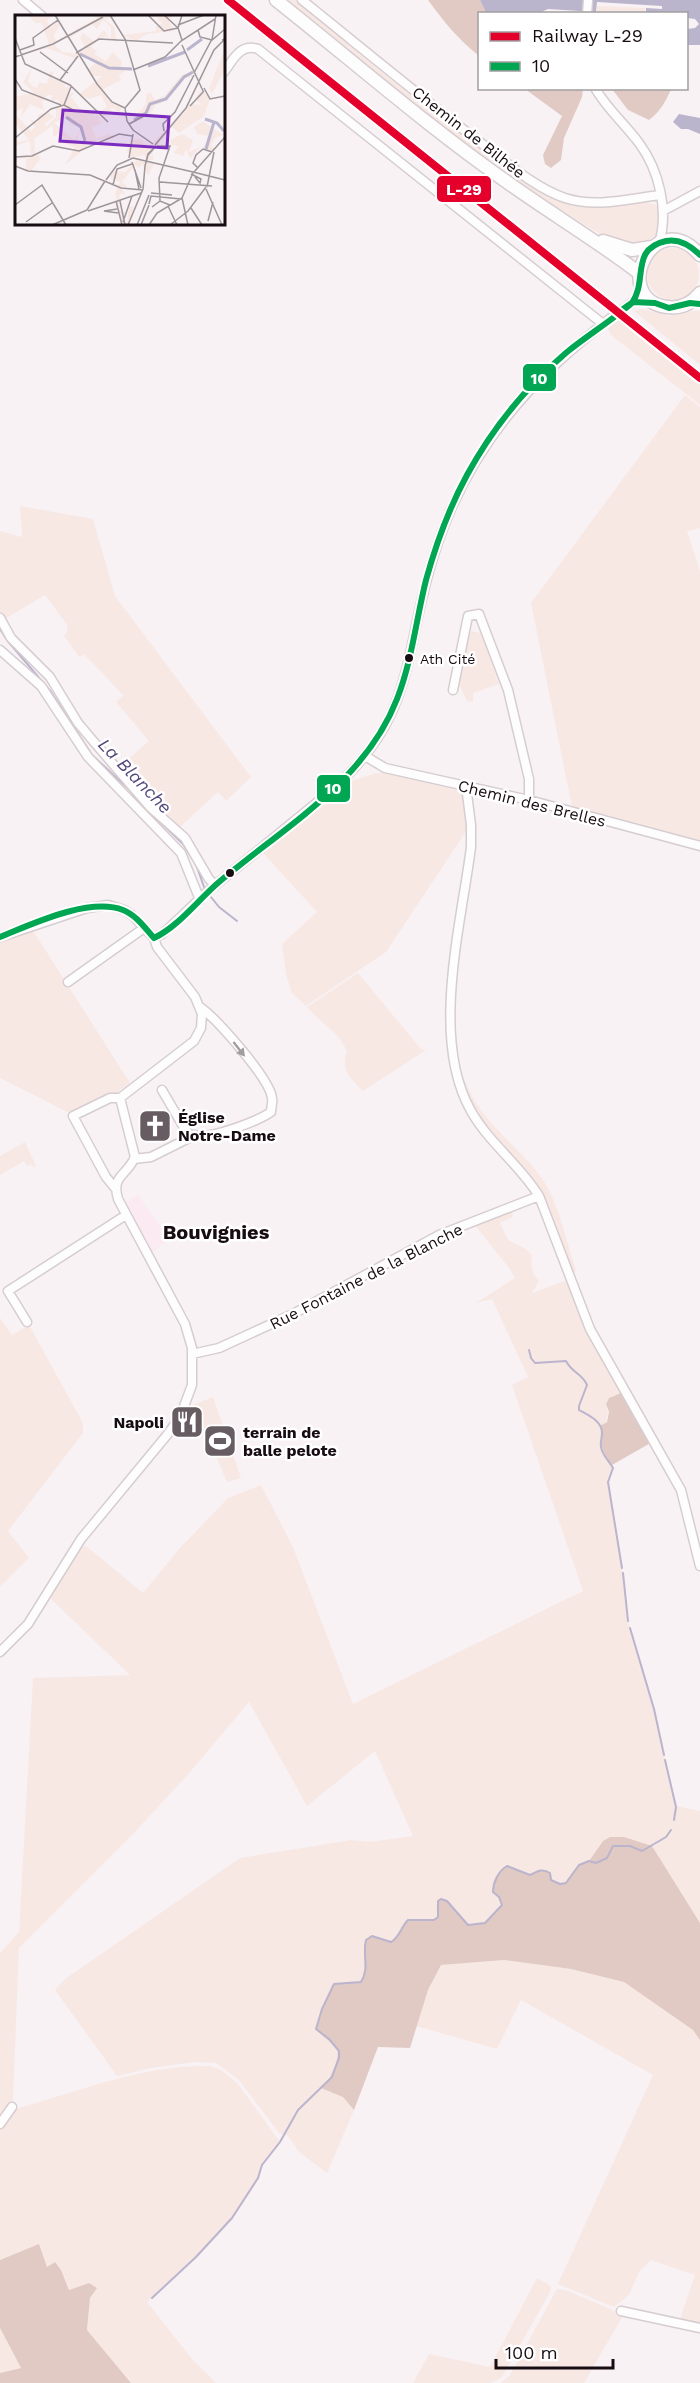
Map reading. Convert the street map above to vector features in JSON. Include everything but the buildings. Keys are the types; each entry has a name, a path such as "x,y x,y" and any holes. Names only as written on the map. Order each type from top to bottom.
{"highway":[{"path":"276,0 458,146 506,182 588,235 639,277"},
{"path":"588,235 622,248 640,249 677,241 690,245 700,255"},
{"path":"655,245 643,259 639,277 643,290 655,303 669,308 695,303 700,293"}],"street":[{"path":"23,0 41,15"},
{"name":"Chemin de Bilhée","path":"302,0 468,133 515,169 551,192 565,198 592,202 660,195"},
{"path":"225,71 239,51 249,47 258,49 603,324"},
{"path":"597,90 639,143 651,165 664,216 677,241"},
{"path":"655,245 664,216 700,191"},
{"path":"154,938 162,934 207,893 331,792 365,756 383,730 396,702 433,556 446,516 462,483 489,440 537,380 565,354 633,302 639,290 639,277"},
{"path":"633,302 655,303"},
{"path":"453,690 468,616 479,614 508,690 529,779 530,800"},
{"path":"0,618 11,638 50,677 78,723 150,807 185,838 208,879 207,893"},
{"path":"0,650 41,686 88,757 181,853 207,893"},
{"name":"Chemin des Brelles","path":"365,756 385,768 530,800 700,846"},
{"path":"466,786 471,837 449,1007 457,1078 471,1112 487,1134 530,1180 539,1196 590,1329 681,1490 700,1566"},
{"path":"0,937 99,905 124,910 154,938 157,947 200,1006 220,1023 267,1085 272,1098 271,1112 262,1118 201,1137 195,1135 151,1157 134,1160"},
{"path":"68,982 144,928"},
{"path":"0,1652 28,1624 81,1539 180,1417 192,1385 192,1354 188,1332 177,1306 126,1215 115,1188 106,1178 73,1116 110,1098 120,1098 194,1041 203,1021 200,1006"},
{"path":"162,1090 186,1131 192,1136"},
{"path":"115,1188 117,1181 134,1160 120,1098"},
{"name":"Rue Fontaine de la Blanche","path":"192,1354 219,1348 293,1314 439,1235 539,1196"},
{"path":"27,1322 8,1291 126,1215"},
{"path":"0,2124 12,2107"},
{"path":"621,2312 700,2328"}],"shaded area":[{"path":"288,0 298,0 550,195 570,204 585,207 635,202 651,203 657,206 660,219 656,235 642,243 622,243 597,232 566,213 459,138"},
{"path":"428,0 480,0 486,12 478,12 478,55 452,30"},
{"path":"480,0 700,0 700,45 688,45 688,29 695,28 699,24 695,19 688,18 688,12 646,12 646,8 662,9 662,6 597,2 596,12 548,9 541,12 486,12"},
{"path":"597,6 645,8 645,12 597,12"},
{"path":"526,90 583,90 564,138 561,160 551,168 545,164 543,155 562,116"},
{"path":"613,90 671,90 662,106 649,120 628,110"},
{"path":"679,114 700,118 700,134 681,129 673,122"},
{"path":"668,248 678,248 692,255 699,274 692,293 678,300 668,300 658,296 651,289 647,279 647,269 651,259 658,252"},
{"path":"642,309 669,316 700,311 700,365 634,311"},
{"path":"620,319 700,383 700,405 611,335 608,328"},
{"path":"685,395 700,407 700,528 687,531 700,571 700,842 572,807 531,603"},
{"path":"20,506 93,519 115,596 251,777 226,801 218,792 179,828 156,809 119,767 149,741 116,702 123,695 84,654 79,657 63,634 66,634 68,626 45,595 3,620 0,615 0,531 22,537"},
{"path":"471,631 481,633 499,684 473,693 473,702 467,701 458,682"},
{"path":"376,773 387,773 461,791 469,827 386,952 306,1006 292,993 286,975 282,944 317,912 263,853 351,781"},
{"path":"32,929 130,1083 113,1095 71,1114 0,1078 0,941"},
{"path":"358,973 421,1049 426,1050 363,1091 348,1074 345,1064 347,1052 340,1039 307,1007"},
{"path":"457,1066 460,1066 470,1092 486,1117 536,1170 549,1190 576,1270 571,1277 543,1196 473,1109"},
{"path":"25,1142 36,1166 33,1167 32,1164 27,1166 24,1161 0,1175 0,1156"},
{"path":"138,1195 169,1238 153,1252 126,1202"},
{"path":"512,1209 513,1217 500,1223 508,1240 526,1249 532,1255 532,1269 539,1281 532,1293 570,1279 627,1395 614,1395 606,1404 607,1415 601,1435 601,1446 613,1468 608,1482 628,1621 654,1709 676,1806 700,1811 700,1923 652,1846 603,1841 589,1861 566,1883 560,1884 551,1880 551,1876 541,1870 530,1875 522,1873 499,1897 502,1905 485,1923 468,1925 455,1913 451,1905 434,1920 408,1920 391,1942 372,1937 363,1950 366,1966 361,1982 353,1982 319,2033 337,2048 338,2057 332,2077 354,2110 327,2173 299,2152 288,2136 279,2133 238,2079 216,2063 195,2062 151,2068 117,2076 55,1990 65,1979 240,1858 351,1840 370,1842 413,1836 375,1751 307,1806 249,1702 191,1771 135,1832 19,1948 13,2098 12,2107 0,2124 0,1953 19,1932 33,1678 130,1675 50,1598 80,1548 86,1546 143,1593 179,1549 228,1498 261,1485 293,1547 353,1704 583,1591 512,1385 528,1377 492,1299 476,1303 515,1278 474,1224"},
{"path":"0,1318 12,1335 29,1325 83,1423 83,1433 8,1531 29,1558 0,1587"},
{"path":"621,1393 627,1395 654,1441 612,1465 602,1447 600,1426 607,1422 609,1412 606,1404 609,1398"},
{"name":"terrain de balle pelote","path":"213,1397 241,1478 227,1482 210,1439 193,1405"},
{"path":"610,1837 624,1837 652,1846 700,1923 700,2040 693,2030 624,1982 571,1969 504,1960 441,1965 428,1990 410,2048 378,2047 354,2110 343,2097 321,2088 331,2076 338,2053 337,2048 316,2029 322,2009 334,1984 361,1982 366,1967 366,1940 372,1936 391,1942 408,1920 434,1920 438,1917 438,1901 441,1899 447,1901 468,1925 485,1923 502,1905 499,1897 493,1892 497,1877 504,1868 507,1866 530,1875 542,1870 550,1873 552,1880 560,1884 565,1883 579,1865 589,1861 603,1841"},
{"path":"504,1960 571,1969 624,1982 694,2030 700,2040 700,2326 679,2322 695,2275 651,2260 639,2272 629,2295 614,2307 558,2284 653,2075 521,2000 497,2049 416,2026 428,1990 441,1965"},
{"path":"210,2066 223,2071 238,2084 280,2142 262,2165 258,2178 232,2218 196,2257 147,2302 193,2360 216,2383 131,2383 87,2330 90,2298 97,2288 89,2283 69,2290 55,2262 47,2267 11,2256 0,2260 0,2127 13,2110 114,2079 162,2069"},
{"path":"39,2244 47,2267 55,2262 69,2290 89,2283 97,2288 90,2298 87,2330 131,2383 0,2383 0,2373 21,2368 0,2328 0,2260"},
{"path":"537,2278 551,2288 549,2294 502,2377 491,2383 413,2383 429,2354 490,2367"},
{"path":"557,2289 565,2290 613,2310 615,2313 624,2314 584,2383 501,2383 510,2375"},
{"path":"0,2328 21,2368 0,2373"}],"waterway":[{"name":"La Blanche","path":"0,629 51,692 92,755 131,791"},
{"name":"La Blanche","path":"153,815 183,844 191,857"},
{"name":"La Blanche","path":"196,864 204,887"},
{"name":"La Blanche","path":"211,897 219,907 237,921"},
{"path":"529,1350 535,1363 566,1361 587,1385 579,1410 600,1425 602,1450 613,1468 608,1482 622,1568"},
{"path":"623,1573 628,1621"},
{"path":"630,1628 654,1709 664,1755"},
{"path":"665,1760 676,1807 674,1820"},
{"path":"152,2298 196,2257 232,2218 258,2178 262,2165 280,2142 298,2110 332,2077 339,2058 339,2051 316,2029 322,2009 334,1984 361,1982 364,1977 366,1940 372,1936 391,1942 408,1920 434,1920 438,1917 438,1901 441,1899 447,1901 468,1925 485,1923 502,1905 493,1889 499,1874 507,1866 530,1875 542,1870 550,1873 551,1880 560,1884 566,1883 579,1865 589,1861 596,1863 607,1858 613,1846 630,1846 642,1851 666,1837 671,1830"}],"rail line":[{"name":"L-29","path":"228,0 700,378"}],"transit line":[{"name":"10","path":"154,938 172,927 219,882 320,801 365,755 383,728 402,685 426,580 449,513 477,458 511,409 552,365 632,303 637,294 644,258 655,245 671,240 681,242 700,255"},
{"name":"10","path":"616,314 633,302 655,303 669,308 690,303 700,304"},
{"name":"10","path":"0,937 28,925 78,909 109,907 132,915 154,938"}],"place":[{"name":"Ath Cité","path":"409,658"},
{"name":"Église Notre-Dame","path":"155,1126"},
{"name":"Napoli","path":"187,1422"},
{"name":"terrain de balle pelote","path":"220,1441"}],"district":[{"name":"Bouvignies","path":"216,1232"}]}
